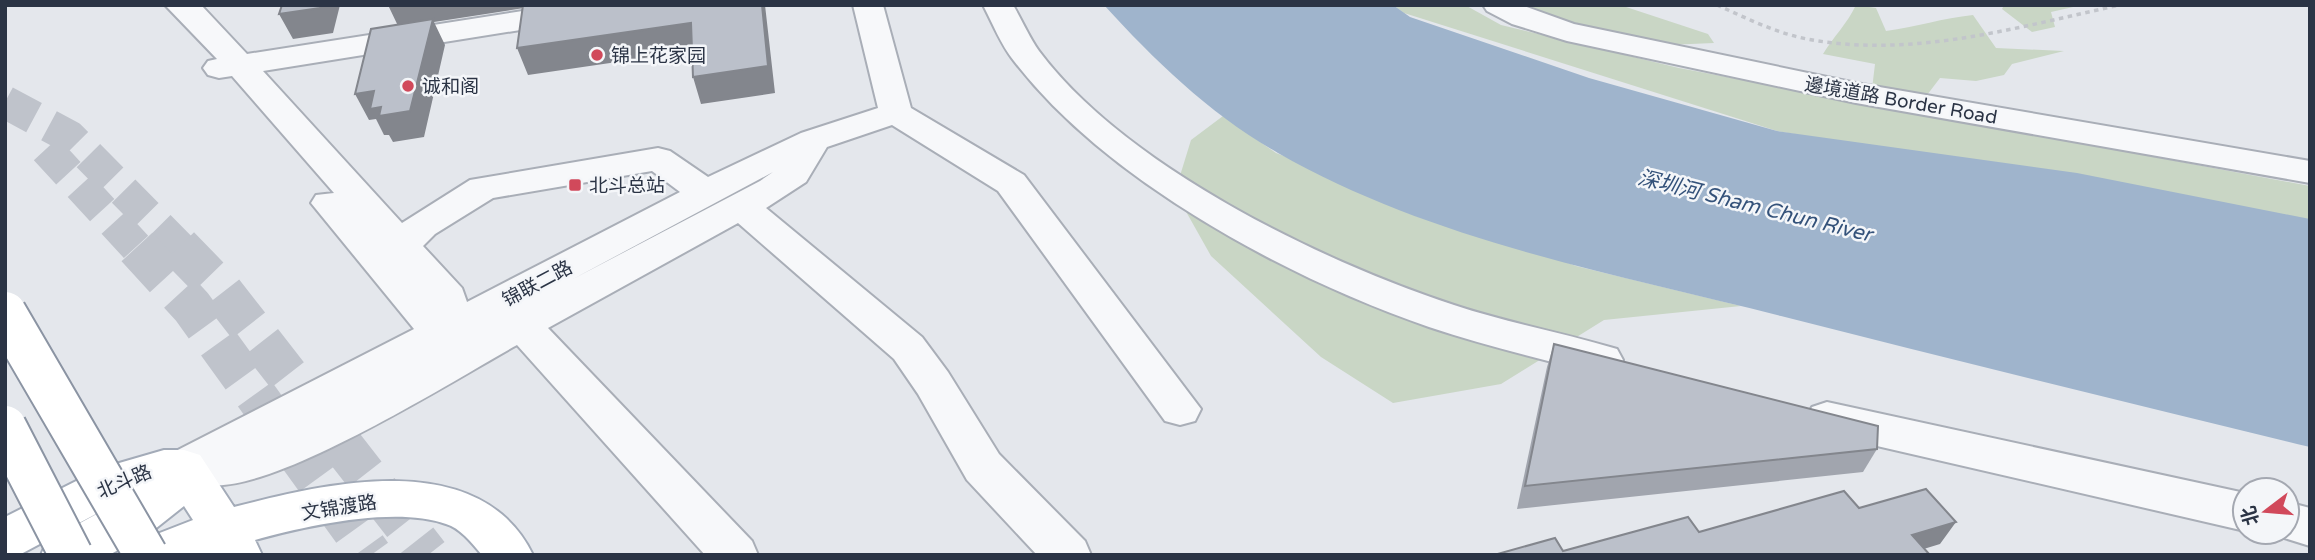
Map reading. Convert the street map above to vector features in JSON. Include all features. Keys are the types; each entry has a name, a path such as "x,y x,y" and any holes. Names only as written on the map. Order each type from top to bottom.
{"main road":[{"path":"5,313 146,555"},
{"path":"5,426 71,555"},
{"name":"北斗路","path":"5,540 135,472 169,465 184,468 181,481 154,506 64,555"},
{"path":"184,468 231,542"},
{"name":"文锦渡路","path":"156,555 200,535 231,542 360,502 395,498 430,501 459,509 475,519 510,555"}],"street":[{"path":"160,5 226,66 393,257 442,334"},
{"path":"180,5 192,13 226,66"},
{"path":"226,66 620,5"},
{"path":"868,5 896,113 1011,183 1180,409"},
{"path":"998,5 1003,19 1039,71 1087,120 1150,170 1232,220 1318,266 1420,308 1640,370"},
{"name":"邊境道路 Border Road","path":"1498,5 1523,18 1567,32 1843,90 2310,172"},
{"path":"184,468 236,468 283,453 521,324 723,200 794,174 808,156 813,140 896,113"},
{"path":"393,257 422,225 482,188 658,159 723,200 908,348 983,467 1017,506 1068,555"},
{"name":"锦联二路","path":"184,468 442,334 723,200"},
{"path":"521,324 735,555"},
{"path":"1787,408 2231,509"}],"path":[{"path":"1717,5 1758,24 1807,39 1871,45 1936,44 2120,5"}],"green space":[{"path":"1393,5 1465,5 1501,25 1679,68 2310,186 2310,222 1777,131 1404,13"},
{"path":"1530,5 1620,5 1708,34 1714,43 1667,45 1546,21"},
{"path":"1856,5 1876,8 1886,31 1973,15 1996,48 2064,51 2012,64 2004,75 1976,81 1940,78 1924,99 1872,89 1875,64 1823,54"},
{"path":"2004,5 2082,5 2051,12 2055,27 2032,32 2002,9"},
{"path":"1223,116 1276,153 1576,266 1741,306 1604,320 1501,384 1393,403 1321,357 1211,256 1175,192 1191,140"}],"water":[{"name":"深圳河 Sham Chun River","path":"1104,5 1393,5 1410,17 1589,78 1777,131 2077,173 2310,219 2310,447 1588,269 1460,232 1398,210 1337,184 1278,153 1230,122 1164,67"}],"building":[{"path":"282,5 321,5 320,8 279,14"},
{"path":"523,5 762,5 768,66 693,77 691,23 517,48"},
{"path":"433,19 410,111 379,116 381,107 370,109 374,91 355,94 371,29"},
{"path":"1554,344 1878,426 1877,449 1525,486"},
{"path":"1926,489 1956,522 1912,535 1930,555 1494,555 1555,538 1563,551 1688,517 1699,532 1844,491 1859,508"}],"tunnel":[{"path":"5,102 70,137 181,249"},
{"path":"46,149 138,249"},
{"path":"137,247 192,307 371,555"},
{"path":"179,247 220,289 428,555"}],"place":[{"name":"锦上花家园","path":"597,55"},
{"name":"诚和阁","path":"408,86"},
{"name":"北斗总站","path":"575,185"}]}
